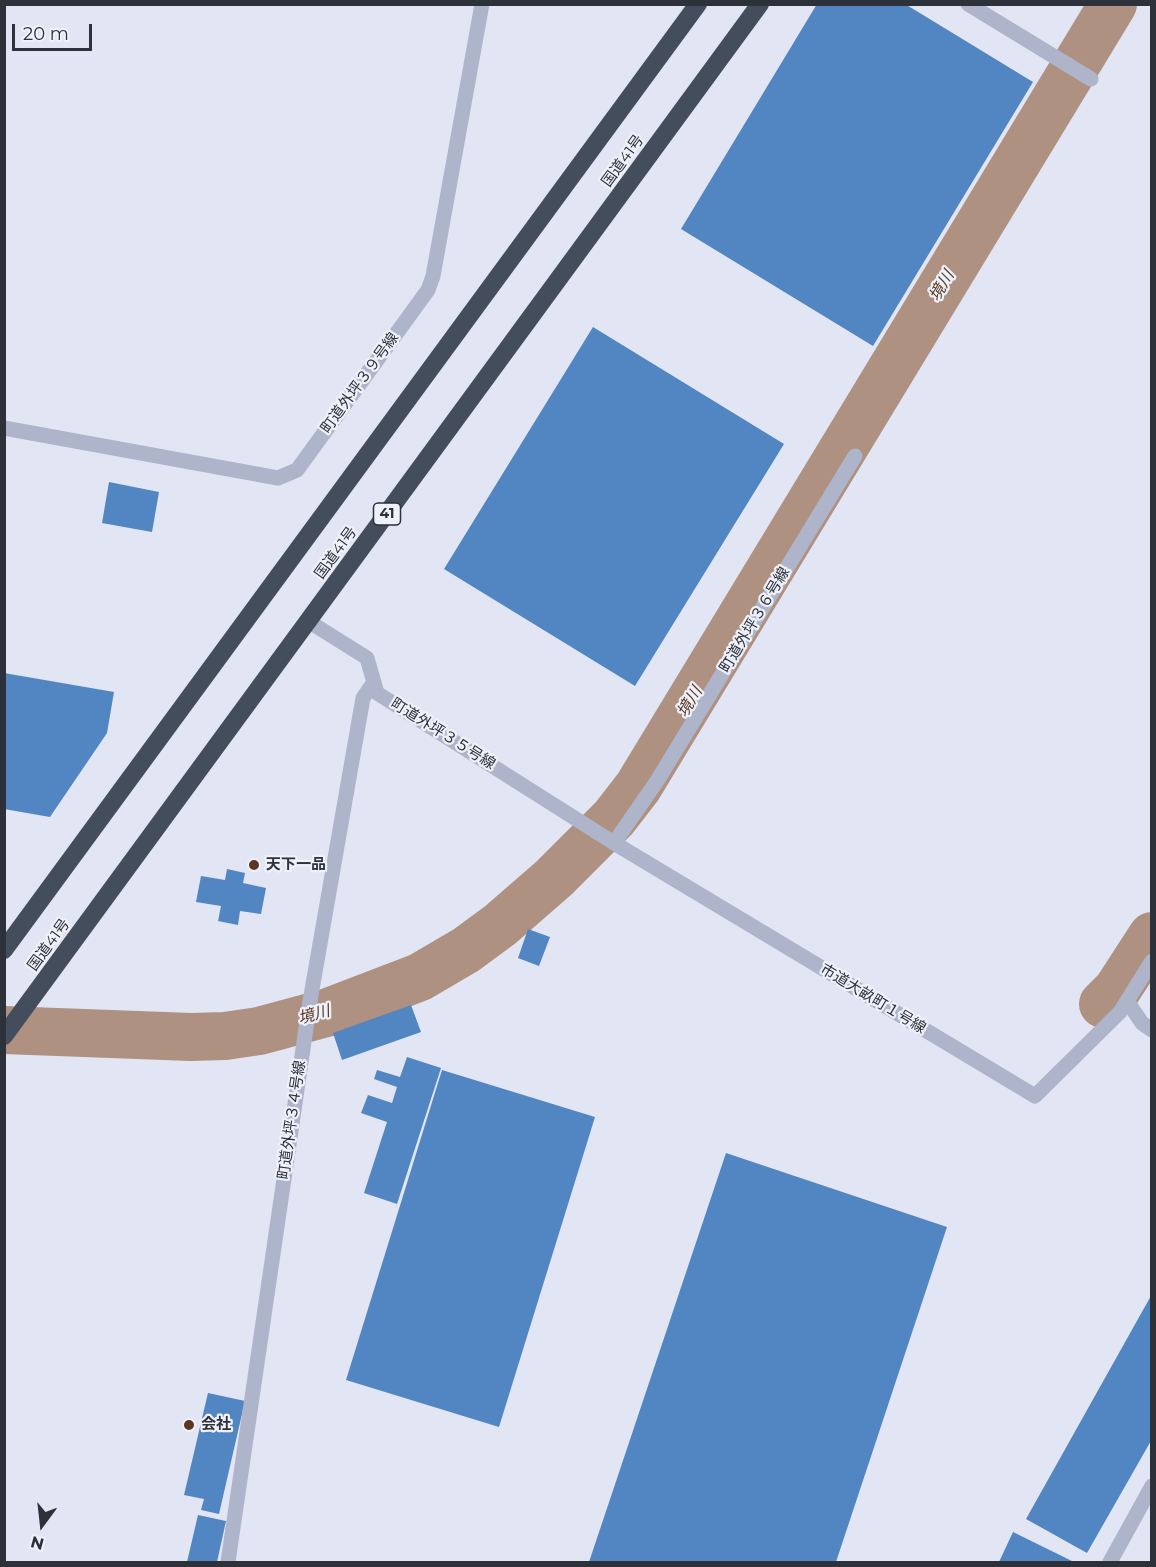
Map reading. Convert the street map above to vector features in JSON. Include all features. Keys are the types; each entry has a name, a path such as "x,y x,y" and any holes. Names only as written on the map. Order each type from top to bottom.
{"highway":[{"name":"国道41号","path":"4,950 698,4"},
{"name":"国道41号","path":"9,1030 760,4"}],"street":[{"name":"町道外坪３９号線","path":"4,428 278,478 297,470 428,290 433,276 482,4"},
{"path":"968,4 1088,77"},
{"name":"町道外坪３６号線","path":"603,836 657,781 855,456"},
{"name":"町道外坪３５号線","path":"308,621 367,658 377,693 603,836"},
{"name":"町道外坪３４号線","path":"228,1563 310,1001 363,698 374,682"},
{"name":"市道大畝町１号線","path":"603,836 1035,1096 1119,1011"},
{"path":"1152,962 1119,1011 1152,1030"},
{"path":"1110,1563 1152,1486"}],"building":[{"path":"817,4 905,4 1033,82 873,346 681,229"},
{"path":"593,327 784,444 635,686 444,569"},
{"path":"109,482 159,492 152,532 102,523"},
{"path":"4,673 114,692 107,733 50,817 4,809"},
{"path":"227,869 245,873 243,883 266,888 261,914 240,911 238,925 218,921 221,906 196,902 201,876 225,880"},
{"path":"528,929 550,937 539,966 518,958"},
{"path":"411,1005 421,1032 342,1060 333,1033"},
{"path":"407,1057 441,1068 397,1204 364,1193 387,1122 361,1113 368,1095 392,1103 397,1087 374,1079 377,1070 400,1077"},
{"path":"442,1070 595,1117 499,1427 346,1380"},
{"path":"726,1153 947,1227 836,1562 589,1562"},
{"path":"1152,1294 1152,1439 1087,1553 1026,1519"},
{"path":"208,1393 245,1401 219,1514 201,1510 204,1499 184,1495"},
{"path":"198,1515 226,1521 217,1562 187,1562"},
{"path":"1013,1532 1074,1562 999,1562"}],"waterway":[{"name":"境川","path":"4,1030 191,1037 225,1036 259,1031 326,1013 420,977 466,950 500,925 554,878 614,818 638,787 1113,4"},
{"path":"1103,1004 1117,990 1152,936"}],"place":[{"name":"天下一品","path":"254,865"},
{"name":"会社","path":"189,1425"}]}
